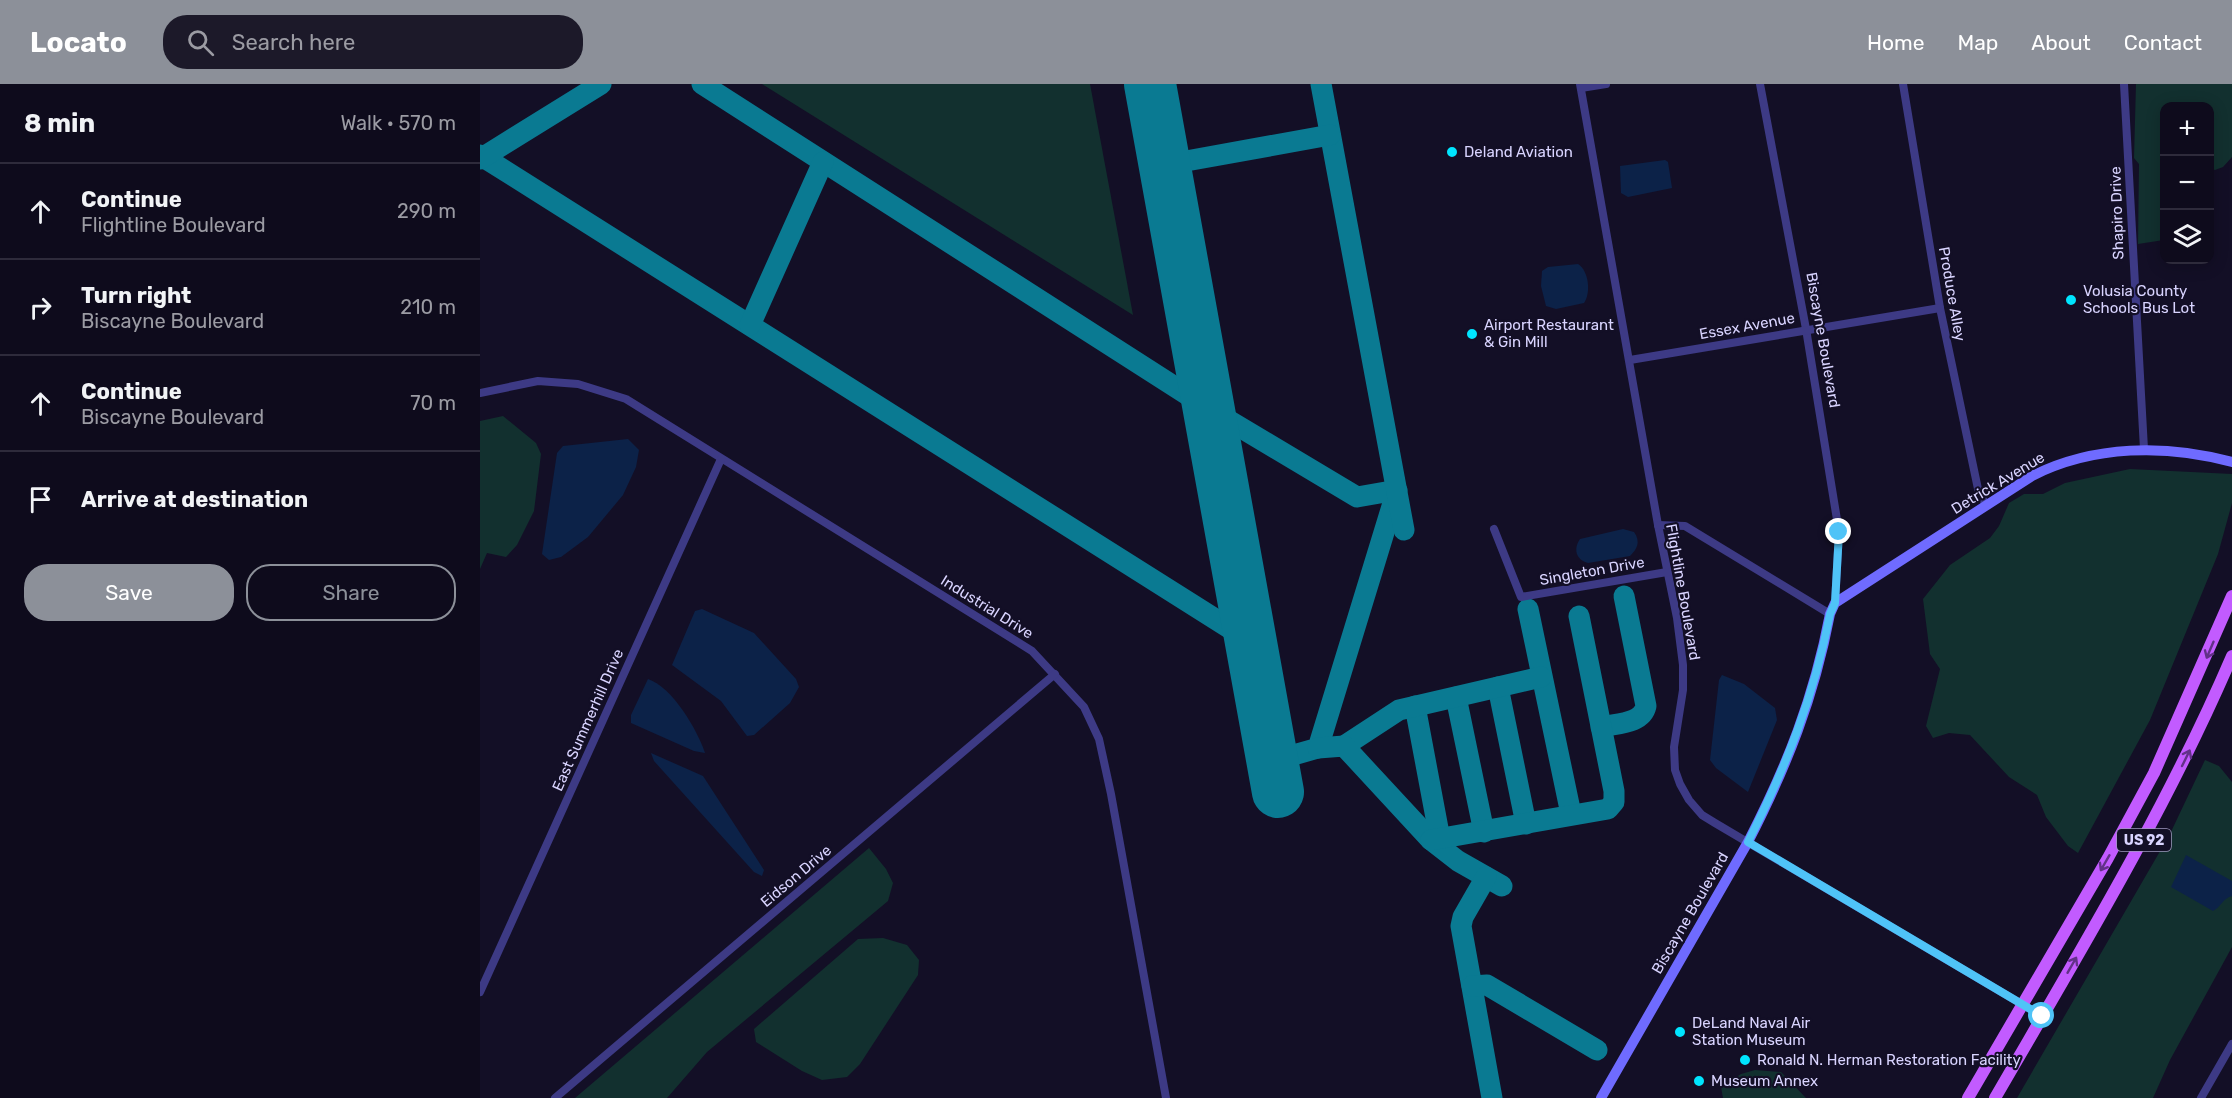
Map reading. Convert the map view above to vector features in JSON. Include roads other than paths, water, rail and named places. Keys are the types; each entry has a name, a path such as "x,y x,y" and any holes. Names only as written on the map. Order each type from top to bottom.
{"main road":[{"name":"US 92","path":"1968,1098 2154,773 2232,596"},
{"name":"US 92","path":"1995,1098 2128,869 2174,782 2232,656"}],"street":[{"path":"1580,86 1606,84"},
{"name":"Biscayne Boulevard","path":"1601,1098 1770,800 1814,686 1830,614 1835,603 1839,532 1806,329 1760,84"},
{"name":"Produce Alley","path":"1903,84 1940,308 1978,489 1986,505"},
{"name":"Shapiro Drive","path":"2124,84 2144,449"},
{"name":"Flightline Boulevard","path":"1580,86 1658,525 1677,618 1683,665 1683,690 1674,747 1680,784 1702,815 2042,1016"},
{"name":"Essex Avenue","path":"1630,360 1940,308"},
{"name":"Industrial Drive","path":"480,393 538,381 578,384 626,399 1032,651 1055,674 1084,707 1098,739 1111,794 1166,1098"},
{"name":"Detrick Avenue","path":"1835,603 1986,505 2053,465 2097,454 2144,449 2183,452 2232,462"},
{"name":"East Summerhill Drive","path":"480,992 721,459"},
{"path":"1658,525 1685,526 1830,614"},
{"name":"Singleton Drive","path":"1494,529 1521,597 1667,572"},
{"name":"Eidson Drive","path":"555,1098 1055,674"},
{"path":"2154,773 2174,782"},
{"path":"2201,1098 2232,1044"}],"water":[{"path":"1665,160 1668,162 1672,188 1628,197 1621,193 1620,166"},
{"path":"1578,264 1585,272 1588,282 1588,294 1584,303 1556,309 1546,306 1541,286 1542,271 1548,267"},
{"path":"628,439 639,450 636,467 623,495 588,537 561,557 549,560 542,554 557,453 563,446"},
{"path":"1623,529 1634,532 1638,542 1630,556 1588,563 1578,557 1576,550 1580,539"},
{"path":"702,609 754,633 796,679 799,687 790,703 754,735 747,736 721,701 672,665 695,611"},
{"path":"1722,675 1744,684 1775,708 1777,720 1748,792 1716,768 1710,760 1719,680"},
{"path":"648,679 666,691 682,710 696,732 705,753 694,751 631,723 631,715"},
{"path":"651,753 703,776 764,870 762,876 754,872 654,761"},
{"path":"2186,855 2232,881 2232,896 2213,911 2171,887"}],"place":[{"name":"Deland Aviation","path":"1452,152"},
{"name":"Volusia County Schools Bus Lot","path":"2071,300"},
{"name":"Airport Restaurant & Gin Mill","path":"1472,334"},
{"name":"DeLand Naval Air Station Museum","path":"1680,1032"},
{"name":"Ronald N. Herman Restoration Facility","path":"1745,1060"},
{"name":"Museum Annex","path":"1699,1081"}]}
